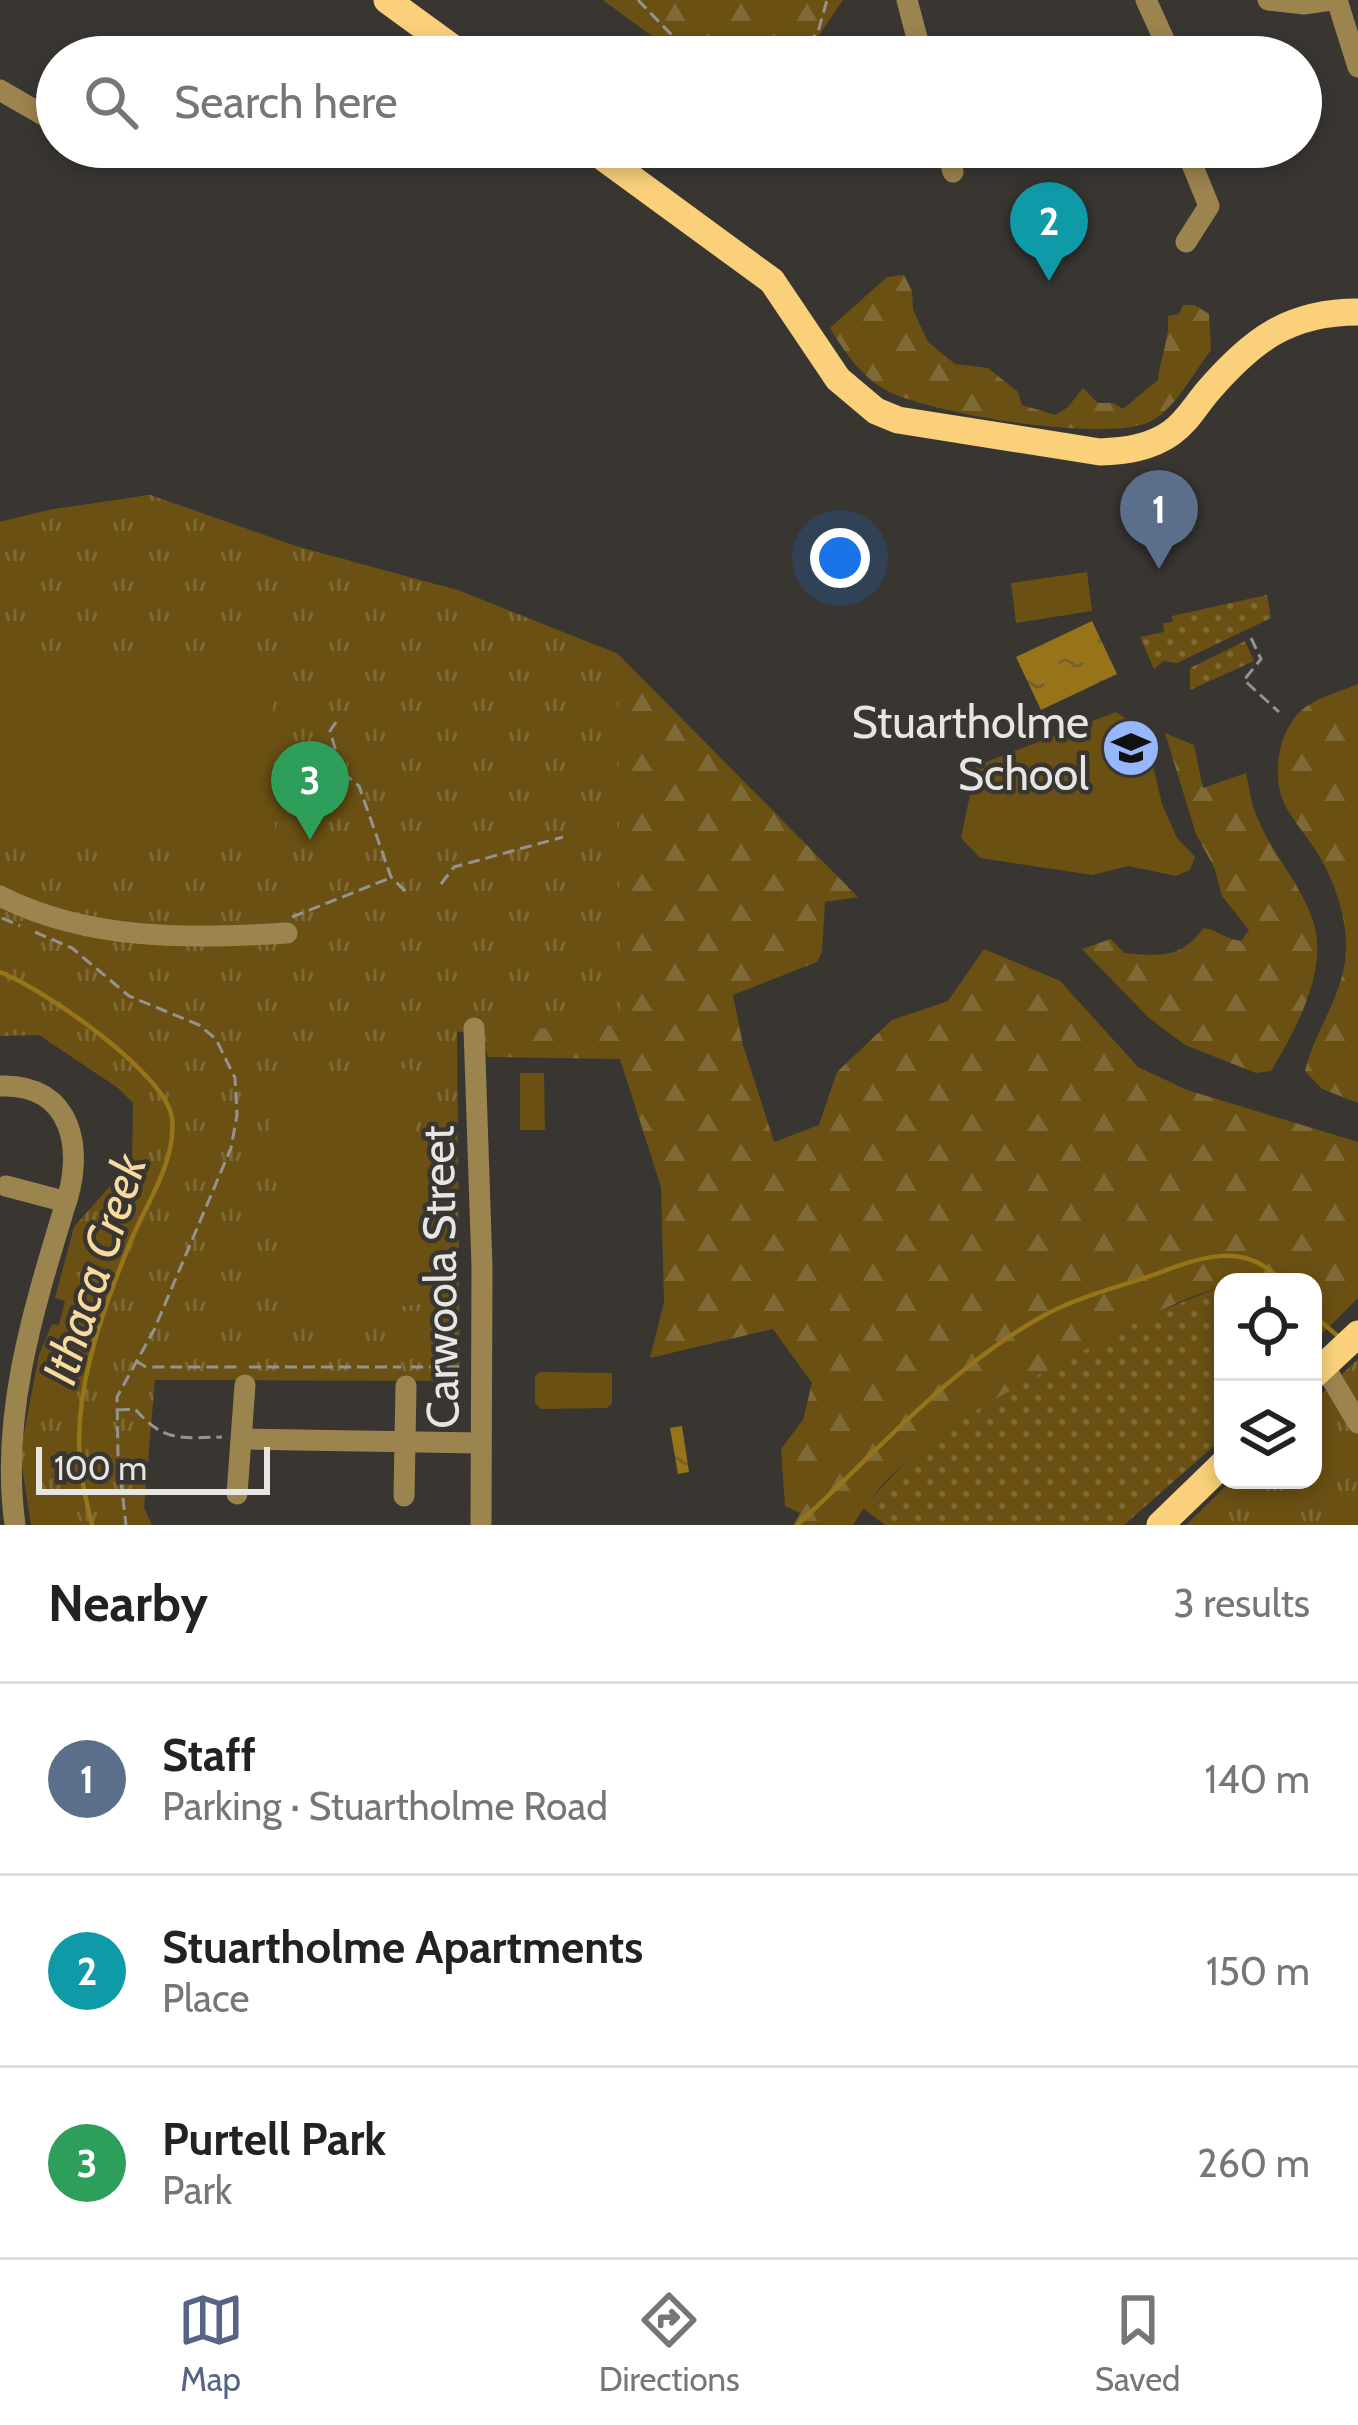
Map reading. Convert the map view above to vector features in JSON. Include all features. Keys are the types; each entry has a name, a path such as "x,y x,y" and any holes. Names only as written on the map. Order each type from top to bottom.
{"main road":[{"path":"387,0 436,36"},
{"path":"619,168 772,281 838,379 857,398 898,421 1100,452 1128,451 1172,432 1234,362 1281,326 1325,312 1358,312"},
{"path":"1324,1366 1358,1334"},
{"path":"1160,1525 1214,1473"}],"street":[{"path":"907,0 916,36"},
{"path":"1146,0 1162,36"},
{"path":"1268,0 1304,4 1334,0 1358,67"},
{"path":"0,90 36,111"},
{"path":"952,168 953,172"},
{"path":"1186,242 1209,206 1194,168"},
{"path":"0,896 21,907 106,930 184,938 285,927"},
{"name":"Carwoola Street","path":"474,1028 481,1525"},
{"path":"0,1086 37,1091 57,1106 70,1127 75,1159 24,1344 8,1440 15,1525"},
{"path":"6,1186 58,1200 64,1208"},
{"path":"1324,1366 1358,1423"},
{"path":"237,1494 245,1385"},
{"path":"404,1496 406,1386"},
{"path":"242,1438 480,1442"}],"path":[{"path":"638,0 673,36"},
{"path":"814,36 827,0"},
{"path":"1251,638 1261,659 1244,680 1279,712"},
{"path":"336,722 329,731 342,772 358,786 391,878 407,894"},
{"path":"358,786 363,775"},
{"path":"441,884 454,867 562,837"},
{"path":"285,927 391,878"},
{"path":"0,917 72,948 137,1000 199,1025 216,1039 235,1078 237,1115 231,1148 154,1330 117,1397 126,1525"},
{"path":"136,1361 146,1367 481,1367"},
{"path":"117,1410 135,1409 151,1430 165,1436 242,1438"}],"green space":[{"path":"603,0 843,0 818,36 652,36"},
{"path":"904,275 928,342 955,364 988,368 1018,392 1022,405 1055,415 1083,388 1098,403 1123,409 1158,380 1168,316 1179,314 1183,305 1195,305 1209,314 1211,350 1170,406 1153,420 1131,427 1060,428 937,407 875,383 853,362 830,328 887,277"},
{"path":"150,495 295,546 460,591 618,654 858,897 825,902 822,952 817,962 733,995 743,1045 774,1142 819,1125 837,1072 892,1020 948,1001 984,949 1060,981 1138,1067 1187,1090 1358,1142 1358,1298 1322,1334 1322,1273 1214,1273 1214,1289 1117,1333 943,1432 894,1473 853,1525 793,1525 800,1513 785,1506 781,1449 803,1420 812,1383 773,1329 650,1358 664,1302 661,1187 620,1059 488,1057 471,1005 0,522"},
{"path":"150,495 295,546 460,591 618,654 620,1025 457,1032 460,1381 155,1380 144,1508 152,1525 31,1525 20,1454 39,1355 52,1324 59,1325 65,1301 55,1298 74,1227 132,1161 133,1103 39,1035 0,1036 0,522"},
{"path":"1087,572 1092,611 1016,623 1011,583"},
{"path":"1267,595 1271,618 1177,663 1163,661 1154,669 1140,637 1164,632 1163,623 1173,622 1172,616"},
{"path":"1245,641 1254,661 1190,690 1190,668"},
{"path":"272,655 275,834 0,839 0,659"},
{"path":"1358,684 1358,1103 1322,1089 1305,1071 1341,981 1346,938 1332,881 1286,807 1278,767 1283,739 1297,715 1313,702"},
{"path":"1116,712 1145,732 1162,804 1177,838 1195,857 1190,870 1176,876 1128,866 1092,875 980,858 961,838 976,766"},
{"path":"1165,733 1194,745 1203,788 1246,773 1260,824 1314,924 1317,962 1313,981 1299,1020 1271,1071 1256,1073 1185,1045 1149,1018 1082,949 1111,939 1124,953 1158,955 1187,945 1203,928 1241,941 1249,930 1222,896 1214,867 1196,834"},
{"path":"410,1068 433,1303 290,1317 266,1082"},
{"path":"520,1073 544,1073 545,1130 520,1130"},
{"path":"1214,1290 1214,1446 1124,1525 885,1525 863,1508 918,1448 984,1403 1137,1320"},
{"path":"1358,1359 1358,1525 1186,1525 1223,1489 1322,1489 1322,1393"},
{"path":"540,1372 612,1373 612,1403 607,1408 541,1409 535,1403 535,1376"}],"water":[{"path":"1092,621 1117,674 1041,710 1016,657"},
{"path":"682,1426 689,1472 678,1474 670,1428"}],"waterway":[{"name":"Ithaca Creek","path":"0,972 44,995 126,1056 165,1099 172,1118 164,1168 108,1300 84,1386 79,1443 92,1525"},
{"path":"797,1525 976,1360 1056,1309 1206,1258 1238,1257 1272,1273"},
{"path":"1322,1323 1339,1337"}],"place":[{"name":"Stuartholme Apartments","path":"1049,281"},
{"name":"Staff","path":"1159,569"},
{"name":"Stuartholme School","path":"1131,748"},
{"name":"Purtell Park","path":"310,840"}]}
